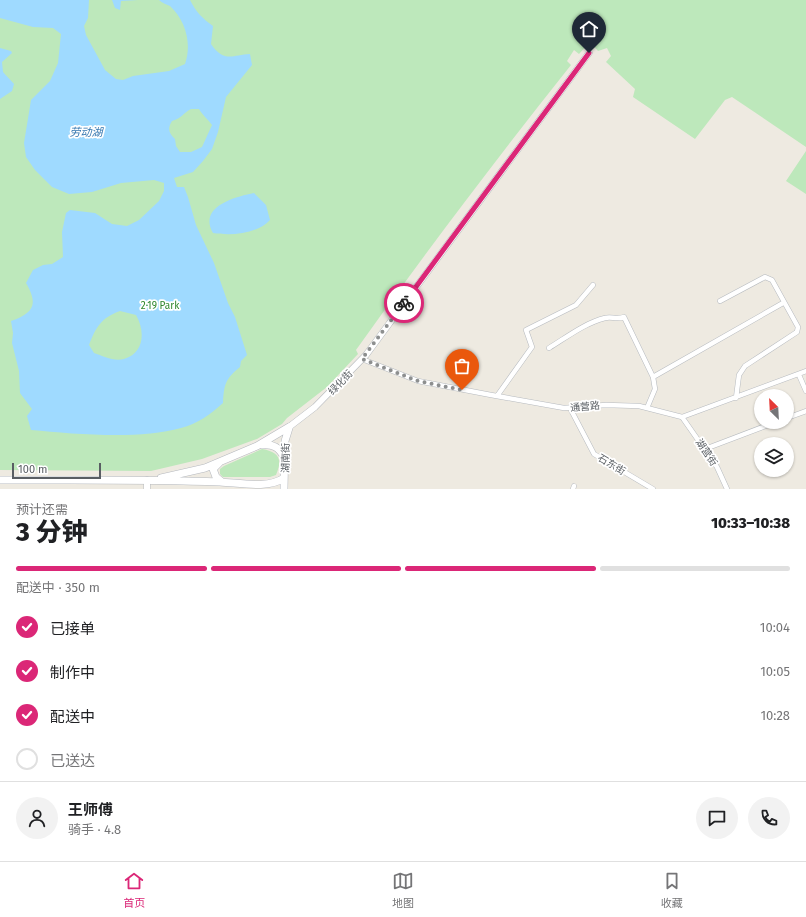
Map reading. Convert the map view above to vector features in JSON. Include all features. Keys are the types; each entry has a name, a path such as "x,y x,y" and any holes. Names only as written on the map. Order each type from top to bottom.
{"main road":[{"name":"绿化街","path":"147,480 190,472 219,463 257,446 289,427"},
{"name":"湖南街","path":"284,489 285,441 289,427"},
{"path":"257,446 275,446 280,450 284,457"},
{"path":"219,463 213,469 216,477 222,482"},
{"name":"绿化街","path":"0,480 147,480 222,482 263,488 275,484 284,478"}],"street":[{"name":"绿化街","path":"289,427 315,406 362,359 589,53"},
{"path":"720,301 765,277 772,280 798,327 797,332 745,366 739,375 736,398"},
{"path":"497,396 532,347 526,330 576,305 593,285"},
{"path":"653,377 784,303"},
{"path":"549,348 592,322 608,317 616,320 624,317 653,377 655,389 647,408"},
{"name":"通营路","path":"362,359 418,381 497,396 564,408 606,405 647,408 682,417"},
{"path":"682,417 806,372"},
{"path":"799,375 806,391"},
{"name":"石东街","path":"570,408 594,454 653,489"},
{"path":"794,415 806,410"},
{"name":"湖营街","path":"682,417 717,466 727,489"},
{"path":"705,449 758,429"},
{"path":"147,480 147,489"}],"green space":[{"name":"2·19 Park","path":"0,0 806,0 806,147 732,97 725,100 695,139 633,97 635,89 606,62 611,56 607,48 598,51 590,42 579,54 574,50 567,61 571,65 489,170 408,278 356,350 358,354 327,387 287,418 282,424 257,439 202,459 151,471 0,470"},
{"path":"806,151 806,194 786,181"},
{"path":"262,449 276,454 278,457 279,465 276,475 270,477 223,477 220,474 220,469 224,466"}],"water":[{"name":"劳动湖","path":"0,0 89,0 88,18 84,26 86,35 105,70 116,79 123,80 133,76 169,71 185,64 188,41 184,26 176,12 170,6 159,0 190,0 200,15 213,26 211,44 220,54 224,56 233,56 250,54 252,65 226,97 218,132 212,149 193,172 174,178 177,187 184,187 196,225 214,263 228,303 235,317 247,355 241,361 240,367 231,375 226,383 223,403 209,415 193,424 164,432 127,435 31,430 27,416 32,409 20,393 19,371 12,343 13,333 11,321 24,315 32,307 32,297 26,283 33,270 43,265 52,264 63,257 62,232 66,213 70,210 95,213 112,224 127,226 139,220 159,201 164,191 164,183 154,180 121,183 92,192 69,194 52,187 35,170 26,157 24,143 31,100 50,81 58,63 61,34 53,28 33,27 0,18","holes":["191,109 199,109 212,125 202,147 191,152 180,152 169,129 172,121","120,311 136,315 139,321 142,334 136,352 131,356 120,360 94,353 89,345 97,328 108,317"]},
{"path":"112,0 138,0 121,1 120,10 115,8"},
{"path":"0,48 11,51 12,53 2,62 3,72 14,84 12,91 0,99"},
{"path":"254,193 266,205 270,220 265,225 243,233 213,233 210,224 210,216 214,210 220,205 237,197"}],"way so far":[{"path":"404,303 362,359 418,381 462,390"}],"route":[{"path":"404,303 589,53"}]}
